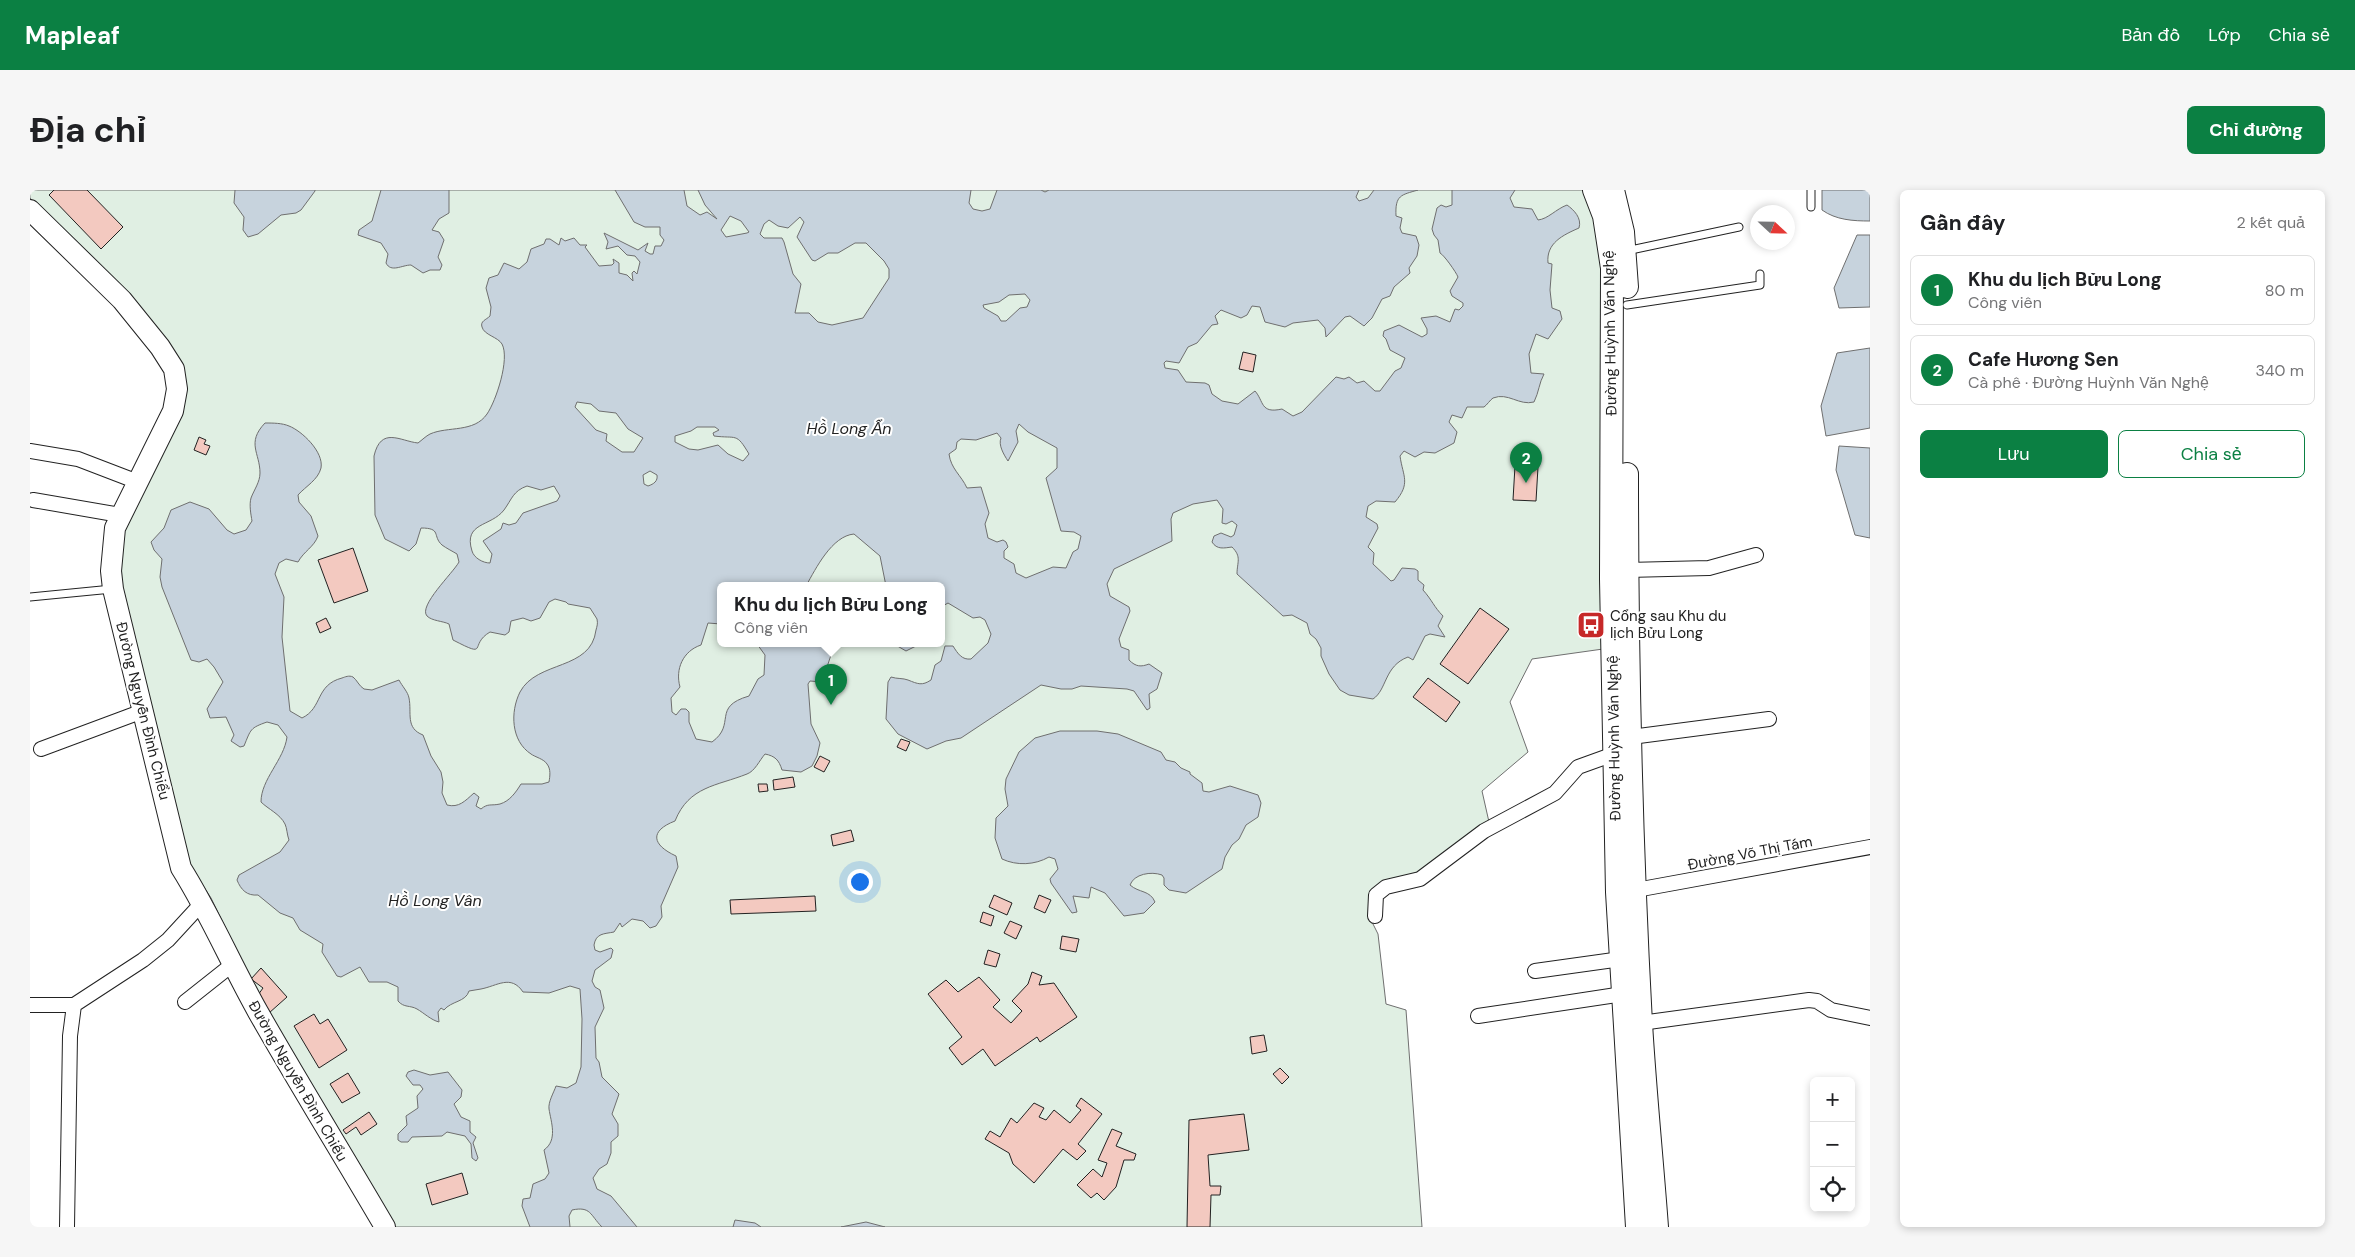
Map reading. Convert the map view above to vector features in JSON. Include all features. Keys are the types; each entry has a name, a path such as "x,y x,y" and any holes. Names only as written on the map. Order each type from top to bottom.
{"main road":[{"name":"Đường Huỳnh Văn Nghệ","path":"1594,190 1604,216 1612,268 1611,580 1614,754 1641,1023 1657,1227"},
{"name":"Đường Huỳnh Văn Nghệ","path":"1613,190 1626,251 1627,570 1631,737 1627,891 1621,959 1637,1227"},
{"name":"Đường Nguyễn Đình Chiểu","path":"30,210 122,300 160,347 174,369 176,389 173,411 120,515 114,541 111,571 113,589 181,868 203,902 233,964 305,1096 385,1227"}],"street":[{"path":"30,451 78,459 138,482"},
{"path":"33,500 120,515"},
{"path":"1627,570 1709,568 1756,555"},
{"path":"41,749 143,710"},
{"path":"1631,737 1769,719"},
{"path":"1375,916 1376,895 1386,887 1420,879 1484,831 1555,793 1578,767 1614,754"},
{"name":"Đường Võ Thị Tám","path":"1627,891 1870,847"},
{"path":"30,1004 74,1005 143,960 168,940 203,902"},
{"path":"1535,971 1621,959"},
{"path":"185,1002 233,964"},
{"path":"1478,1016 1623,994"},
{"path":"1641,1023 1809,1000 1817,1001 1831,1010 1870,1018"},
{"path":"67,1227 70,1036 74,1005"}],"lane":[{"path":"1811,190 1811,207"},
{"path":"1626,251 1739,228"},
{"path":"1627,305 1760,285 1760,274"},
{"path":"30,597 113,589"}],"green space":[{"path":"30,190 1583,190 1595,219 1602,269 1603,649 1532,659 1510,702 1528,752 1482,791 1489,822 1417,874 1384,882 1370,918 1378,934 1386,1004 1406,1010 1422,1227 395,1227 258,995 211,898 189,864 122,589 120,570 124,530 185,387 127,293 30,198"}],"water":[{"path":"235,190 315,191 301,210 296,213 281,215 258,234 248,237 243,230 244,217 234,203"},
{"path":"381,190 449,190 449,213 439,219 432,230 439,232 444,240 438,257 442,265 440,270 430,270 423,273 411,265 391,268 386,263 388,254 381,243 358,235 359,230 372,221"},
{"name":"Hồ Long Ẩn","path":"615,190 684,190 687,206 700,215 707,212 717,219 705,205 698,190 971,190 969,203 973,209 982,211 990,209 997,190 1041,190 1045,192 1049,190 1359,190 1356,197 1359,201 1368,198 1374,190 1418,190 1400,197 1396,209 1396,216 1402,218 1400,228 1402,233 1416,236 1419,245 1417,256 1409,268 1410,273 1394,287 1390,296 1382,299 1372,318 1364,326 1350,316 1345,317 1326,337 1325,328 1318,320 1293,323 1285,327 1265,322 1260,307 1252,306 1247,315 1241,318 1221,310 1215,316 1218,324 1212,325 1197,343 1188,347 1179,363 1166,361 1164,363 1165,368 1178,370 1186,382 1209,385 1212,394 1222,401 1238,404 1255,391 1266,408 1270,410 1282,409 1293,416 1302,412 1336,377 1344,379 1349,377 1357,383 1364,381 1375,391 1380,391 1395,371 1401,368 1405,358 1390,350 1383,336 1384,331 1399,325 1422,337 1427,334 1427,329 1421,318 1436,316 1450,322 1455,309 1459,310 1463,306 1463,303 1452,296 1450,291 1458,277 1440,253 1438,240 1432,229 1437,208 1441,205 1446,207 1452,205 1452,190 1515,190 1510,198 1514,207 1532,209 1538,220 1567,205 1577,215 1580,224 1579,228 1567,234 1553,245 1548,256 1548,263 1552,264 1550,290 1552,308 1560,311 1562,319 1548,339 1536,334 1529,354 1531,373 1544,374 1534,402 1529,403 1498,397 1493,398 1484,407 1467,407 1462,418 1452,415 1449,422 1457,432 1454,443 1435,453 1424,452 1415,457 1404,451 1400,456 1405,480 1400,495 1395,502 1376,501 1368,506 1366,517 1377,524 1378,528 1368,547 1374,553 1373,564 1391,581 1394,580 1402,568 1418,571 1418,580 1424,585 1423,590 1443,616 1438,626 1445,637 1430,634 1425,636 1413,660 1408,657 1394,666 1378,695 1373,699 1349,695 1340,690 1329,674 1321,656 1321,648 1316,639 1310,634 1307,623 1292,615 1283,616 1237,574 1237,554 1232,547 1223,548 1214,545 1212,542 1214,536 1221,533 1231,537 1234,535 1237,525 1232,521 1226,524 1222,523 1223,509 1217,500 1193,504 1173,513 1171,519 1172,541 1114,569 1107,584 1110,596 1129,607 1130,611 1119,639 1121,647 1129,650 1129,660 1139,666 1149,664 1162,673 1157,689 1149,694 1150,708 1147,710 1134,691 1127,689 1081,686 1072,689 1061,689 1041,685 961,738 946,741 927,749 898,734 886,719 888,682 891,677 906,679 920,684 925,683 931,680 935,665 941,661 945,646 953,646 960,656 965,659 971,659 988,643 991,634 985,620 980,617 973,618 948,603 945,605 945,582 885,582 880,556 854,534 839,540 832,547 820,562 808,582 717,582 717,624 708,623 701,645 685,656 680,667 680,687 671,698 672,712 676,715 681,709 686,709 689,712 689,722 696,739 712,742 723,729 727,711 731,705 749,696 758,679 764,675 765,655 759,647 830,647 831,655 822,682 810,681 808,684 811,724 820,743 817,756 812,766 801,772 782,770 776,759 765,754 750,773 715,785 696,794 681,809 675,821 661,829 657,838 658,843 676,856 678,867 661,906 662,917 656,926 650,928 643,921 632,919 622,927 620,923 614,932 599,936 594,945 595,950 600,952 611,948 613,950 611,958 595,970 592,981 595,987 600,990 604,1008 595,1027 596,1058 599,1062 602,1077 619,1094 612,1114 618,1124 618,1136 611,1142 611,1153 607,1164 599,1169 593,1178 597,1189 611,1196 637,1227 602,1227 590,1212 578,1209 572,1210 569,1216 570,1227 530,1227 522,1206 523,1199 530,1198 533,1184 545,1179 549,1173 544,1150 551,1141 552,1136 550,1100 556,1086 567,1088 576,1083 581,1067 582,1019 580,989 570,986 549,993 523,992 509,982 469,991 465,997 444,1010 441,1008 438,1012 439,1022 417,1009 400,1003 398,1001 398,987 387,982 369,982 360,967 341,977 337,976 322,952 323,944 300,930 293,918 280,913 258,895 248,893 240,887 237,880 239,875 280,852 289,840 283,820 261,802 268,777 282,754 287,737 278,725 267,722 252,730 244,746 240,747 231,741 234,735 226,717 210,718 207,709 223,682 207,659 199,662 191,660 162,587 160,577 162,559 154,550 151,542 164,528 171,510 190,502 209,509 227,530 234,534 246,530 252,521 250,501 260,476 255,448 256,436 259,430 265,423 274,423 289,426 300,432 316,449 321,462 321,468 315,479 298,495 299,502 311,516 318,536 298,562 286,559 279,563 275,574 284,597 282,637 290,711 302,718 309,714 327,686 333,681 346,677 353,677 364,689 372,690 399,680 408,696 411,724 417,732 423,735 431,756 441,772 443,782 442,793 447,805 458,805 474,793 479,797 476,806 481,809 488,805 507,801 521,784 549,782 550,770 547,764 531,754 519,742 514,726 517,700 520,692 528,682 584,652 592,643 597,619 590,608 568,604 555,599 549,602 540,618 531,621 523,618 511,621 509,632 505,635 490,632 480,641 475,649 471,649 453,640 449,624 429,618 426,611 432,597 459,562 457,554 442,545 436,533 428,528 421,528 416,544 409,551 385,539 375,515 374,456 381,441 386,438 398,438 418,443 428,435 437,432 468,427 482,420 487,414 501,380 504,351 500,342 483,330 483,322 490,316 491,307 486,288 489,278 498,275 504,263 519,269 527,262 531,249 544,244 546,239 550,239 559,245 561,238 565,241 574,238 580,245 587,245 585,247 599,266 612,265 614,263 613,259 619,263 619,273 627,275 633,281 632,273 634,271 637,274 640,262 635,256 627,255 618,246 606,249 608,242 604,233 638,250 648,243 645,251 653,254 655,246 661,246 664,240 660,235 660,227 645,227 634,222","holes":["730,216 741,221 749,232 726,237 721,230","800,217 804,222 797,237 812,260 815,261 828,253 838,253 855,243 866,243 884,261 889,269 889,278 863,318 832,325 818,322 809,313 795,313 801,284 793,274 784,242 782,238 764,238 760,234 764,224 769,220 778,226 788,228","1025,294 1030,300 1027,307 1020,308 1006,321 1001,321 998,316 984,308 983,305 999,302 1009,295","577,402 591,404 599,411 616,413 628,429 643,438 634,452 622,452 606,441 607,434 596,430 575,407","1019,424 1028,432 1057,448 1057,468 1046,478 1061,531 1074,532 1081,536 1078,549 1073,552 1066,568 1053,567 1026,578 1016,573 1014,564 1004,558 1004,551 1008,547 1006,542 1003,540 997,542 988,538 985,524 989,513 981,487 967,488 954,468 949,454 956,449 957,442 961,439 976,440 997,433 1001,438 1001,447 1008,461 1018,442 1016,431","697,427 715,427 719,430 713,433 714,436 738,439 749,454 743,461 728,454 718,445 698,450 689,449 675,442 675,436","650,471 657,475 657,479 648,486 644,484 643,475","527,486 541,490 554,486 560,496 557,501 523,513 516,523 509,525 503,523 501,529 483,541 492,554 490,563 479,560 472,551 471,535 480,526 499,515 513,496"]},
{"path":"1822,190 1870,190 1870,221 1839,218 1822,210"},
{"path":"1857,235 1870,235 1870,307 1839,308 1834,288"},
{"path":"1870,348 1870,428 1826,436 1821,406 1837,353"},
{"path":"1839,446 1870,448 1870,538 1855,535 1836,470"},
{"path":"899,647 914,647 906,651"},
{"path":"1060,731 1097,731 1118,734 1161,752 1166,760 1175,762 1202,783 1203,791 1209,792 1230,786 1258,795 1261,803 1258,817 1246,825 1239,839 1232,845 1225,857 1222,869 1186,893 1169,890 1164,885 1162,875 1143,874 1135,878 1130,885 1150,895 1155,902 1144,913 1124,916 1105,893 1091,887 1089,898 1073,896 1077,912 1072,913 1051,883 1050,879 1058,869 1055,859 1049,857 1038,862 1026,864 1002,859 995,838 996,818 1008,806 1005,789 1006,779 1019,752 1035,738"},
{"path":"414,1070 430,1075 448,1072 462,1090 461,1097 454,1104 461,1117 470,1121 470,1132 476,1137 473,1143 478,1158 476,1161 472,1158 471,1144 465,1136 447,1132 442,1136 412,1137 408,1142 398,1140 398,1134 407,1125 406,1116 418,1108 417,1096 423,1089 420,1085 413,1085 406,1076 408,1072"},
{"path":"735,1220 755,1223 761,1227 733,1227"},
{"path":"866,1222 885,1227 841,1227"}],"building":[{"path":"54,190 87,190 123,227 101,249 49,195"},
{"path":"1243,352 1256,355 1253,372 1239,369"},
{"path":"199,437 206,440 204,444 210,446 206,455 194,450"},
{"path":"1515,466 1538,467 1536,501 1513,500"},
{"path":"353,548 368,591 334,603 318,560"},
{"path":"1480,608 1509,629 1468,684 1440,664"},
{"path":"326,618 331,628 320,633 316,623"},
{"path":"1428,678 1460,702 1446,722 1413,697"},
{"path":"901,739 910,742 906,751 897,747"},
{"path":"820,756 830,761 824,772 814,767"},
{"path":"793,777 795,787 774,790 773,780"},
{"path":"758,784 767,784 768,791 759,792"},
{"path":"851,830 854,841 833,846 831,835"},
{"path":"994,895 1012,903 1007,915 989,907"},
{"path":"1039,895 1051,900 1045,913 1034,908"},
{"path":"815,896 816,911 731,914 730,900"},
{"path":"983,912 994,916 991,926 980,922"},
{"path":"1010,921 1022,926 1016,939 1004,933"},
{"path":"1062,936 1079,939 1076,952 1060,949"},
{"path":"988,950 1000,954 996,967 984,964"},
{"path":"261,968 287,997 269,1013 258,995 263,988 251,979"},
{"path":"1032,972 1042,976 1039,985 1054,983 1077,1017 1040,1042 1037,1037 995,1066 983,1049 962,1065 949,1048 962,1037 928,994 946,980 958,992 979,977 1000,1000 993,1007 1011,1023 1022,1011 1012,1001 1028,984"},
{"path":"314,1014 320,1024 328,1019 347,1050 319,1068 294,1026"},
{"path":"1264,1035 1267,1051 1252,1054 1250,1037"},
{"path":"1280,1068 1289,1077 1282,1084 1273,1074"},
{"path":"348,1073 360,1093 342,1103 330,1084"},
{"path":"1081,1098 1102,1114 1078,1144 1086,1151 1077,1160 1063,1149 1034,1183 1013,1164 1009,1153 985,1139 990,1131 1000,1137 1011,1118 1017,1123 1034,1103 1044,1108 1039,1117 1046,1120 1054,1110 1070,1123 1081,1110 1076,1106"},
{"path":"369,1112 377,1124 361,1135 356,1127 346,1134 343,1130"},
{"path":"1244,1114 1249,1150 1208,1155 1210,1186 1221,1186 1220,1195 1211,1195 1210,1227 1187,1227 1189,1120"},
{"path":"1112,1129 1122,1133 1116,1146 1136,1154 1134,1160 1124,1160 1116,1187 1104,1200 1097,1193 1091,1198 1077,1185 1093,1169 1102,1177 1107,1163 1098,1160"},
{"path":"462,1173 468,1194 432,1205 426,1184"}],"place":[{"name":"Cafe Hương Sen","path":"1526,483"},
{"name":"Cổng sau Khu du lịch Bửu Long","path":"1591,625"},
{"name":"Khu du lịch Bửu Long","path":"831,705"}],"water label":[{"name":"Hồ Long Vân","path":"435,900"}]}
